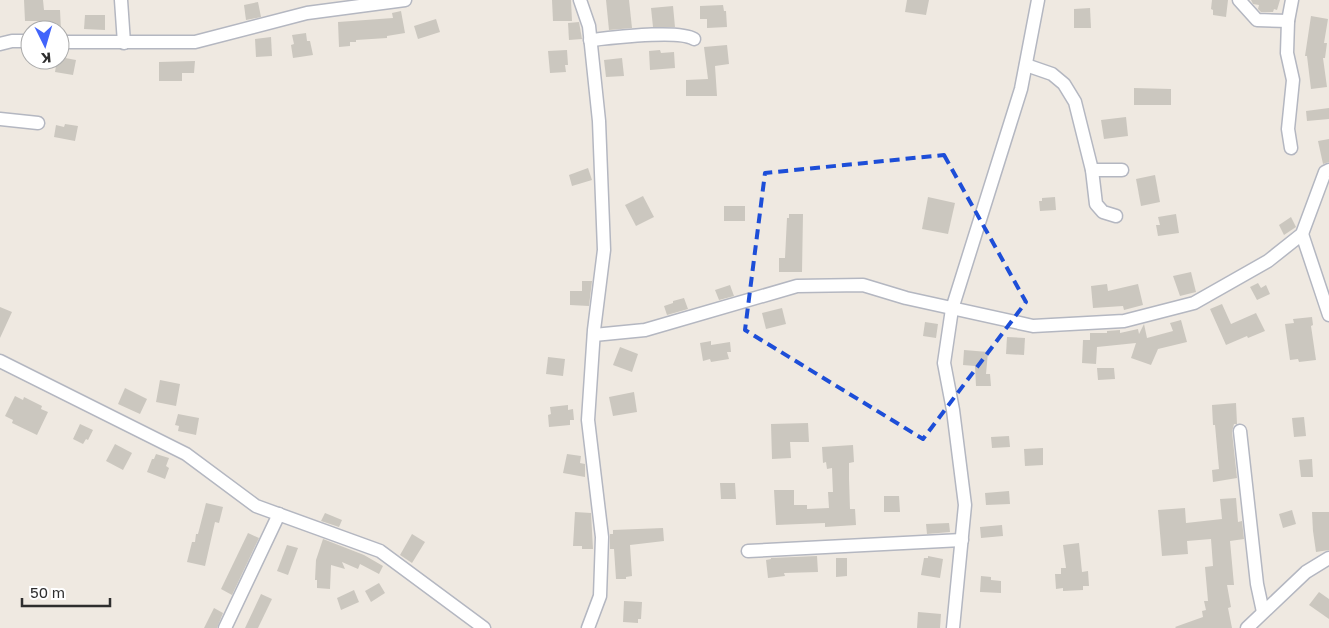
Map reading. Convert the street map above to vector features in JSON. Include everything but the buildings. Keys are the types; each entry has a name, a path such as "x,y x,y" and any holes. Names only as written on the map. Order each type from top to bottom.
{"street":[{"path":"121,0 124,43"},
{"path":"70,42 195,42 307,13 404,0"},
{"path":"580,0 588,26 599,121 604,250 594,335 588,420 602,546 600,596 588,628"},
{"path":"953,628 965,505 953,410 944,363 952,309 1021,89 1038,0"},
{"path":"1239,0 1257,20 1288,21"},
{"path":"1291,148 1288,129 1293,80 1287,53 1288,21 1292,0"},
{"path":"590,40 674,34 689,36 694,39"},
{"path":"0,44 12,40 20,40"},
{"path":"1026,65 1052,74 1064,84 1075,102 1092,170 1096,204 1103,212 1116,216"},
{"path":"0,119 38,123"},
{"path":"1092,170 1122,170"},
{"path":"594,335 645,330 797,286 863,285 906,298 1033,326 1124,321 1194,303 1268,261 1302,234 1325,172 1329,170"},
{"path":"1302,234 1329,315"},
{"path":"0,361 186,454 256,506 380,551 484,628"},
{"path":"1240,431 1257,584 1263,612"},
{"path":"225,628 279,514"},
{"path":"748,551 962,540"},
{"path":"1247,628 1306,572 1329,558"}],"highlighted area":[{"path":"944,155 1026,302 923,439 745,330 765,173"}]}
